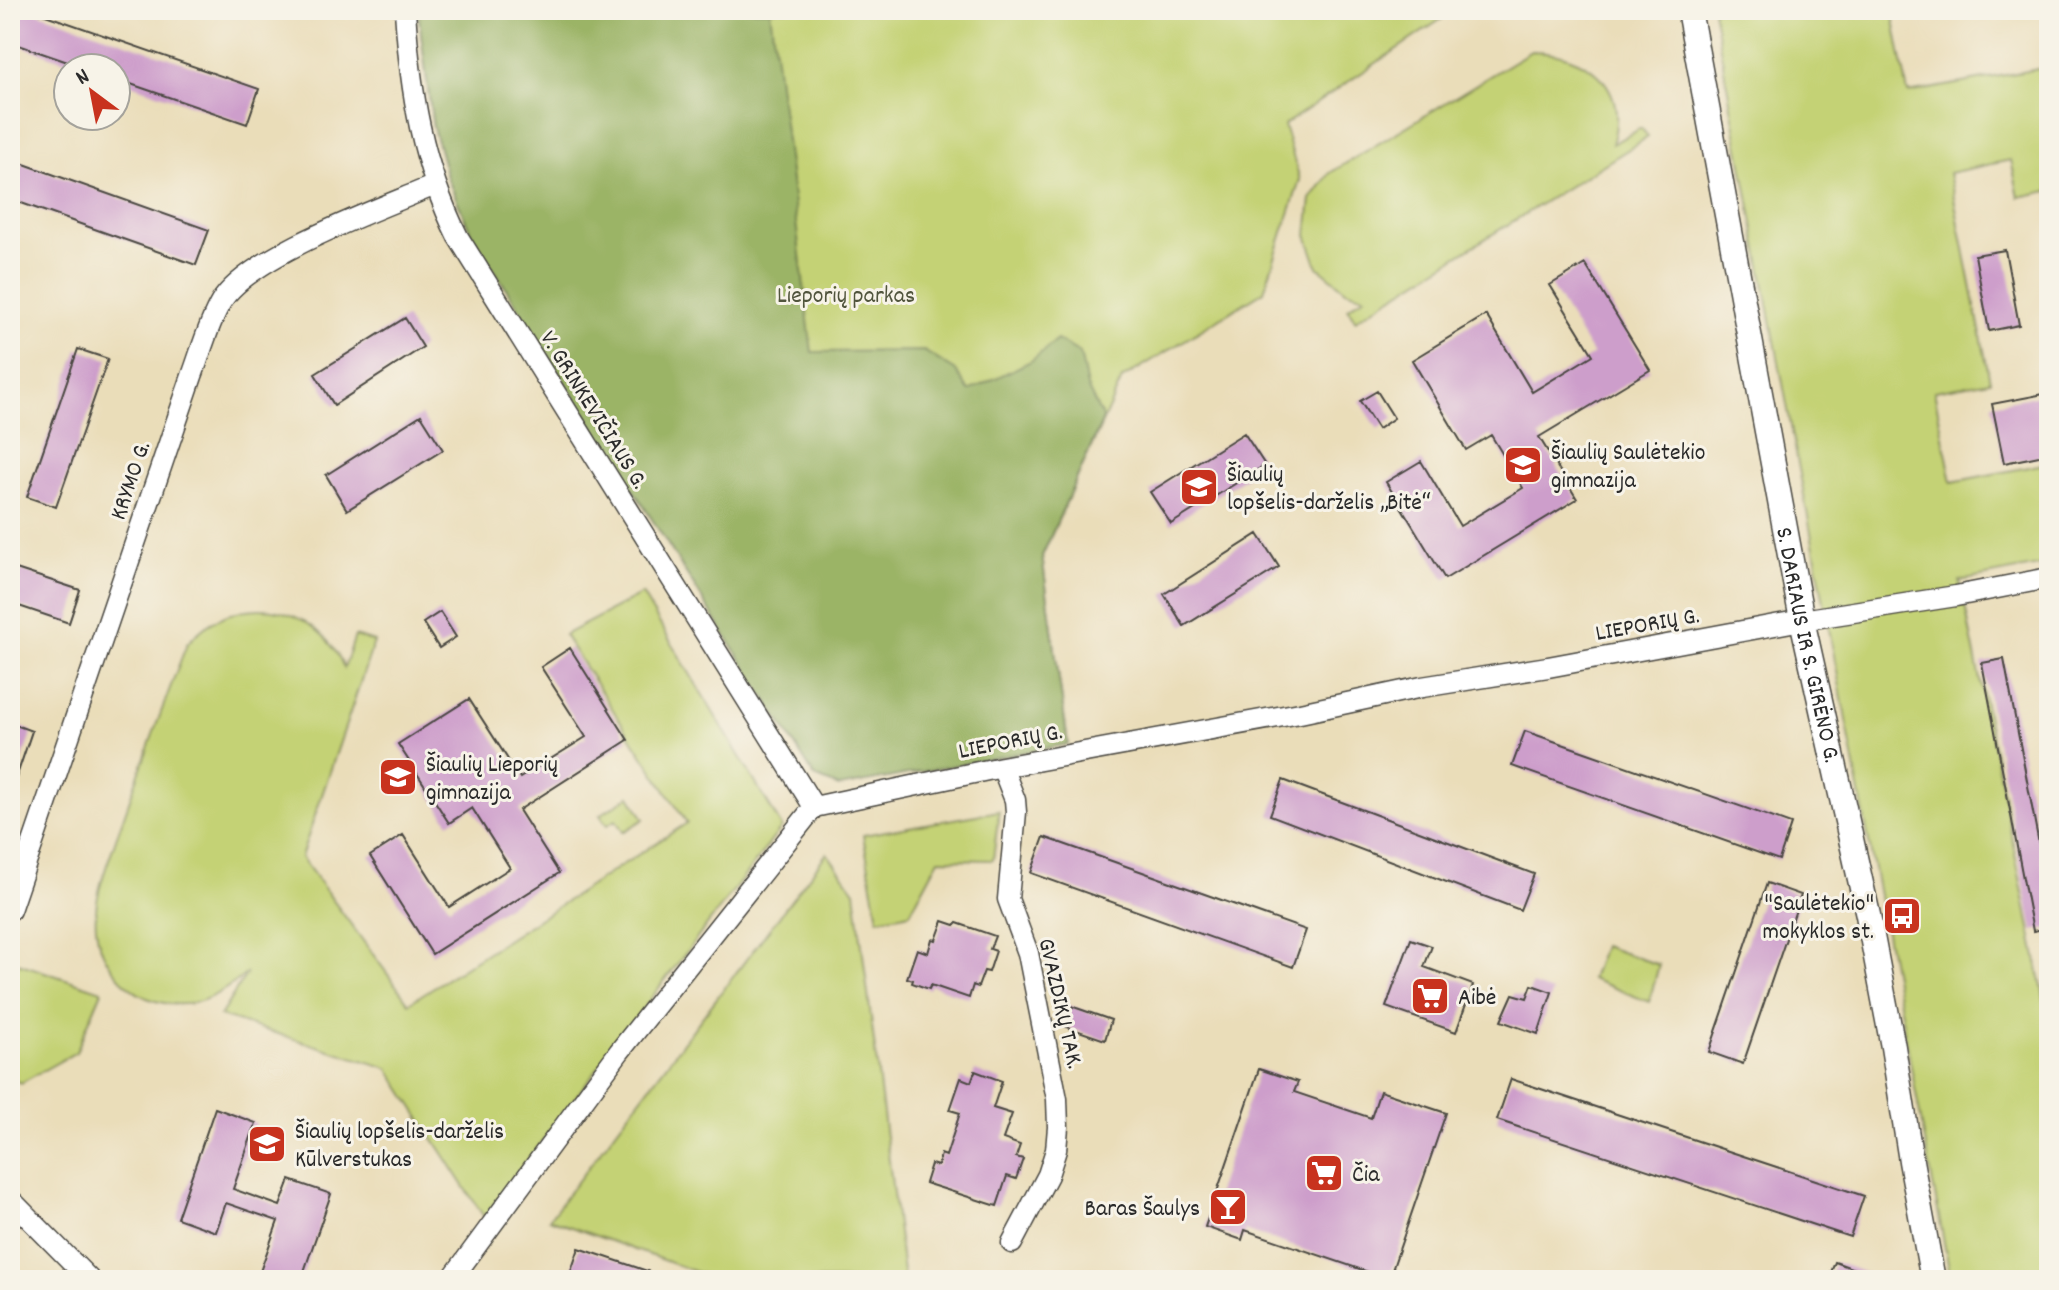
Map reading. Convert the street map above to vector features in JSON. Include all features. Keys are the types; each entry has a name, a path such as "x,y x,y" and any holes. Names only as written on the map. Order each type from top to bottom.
{"street":[{"name":"V. GRINKEVIČIAUS G.","path":"405,10 409,71 417,118 446,213 466,250 814,807"},
{"name":"S. DARIAUS IR S. GIRĖNO G.","path":"1689,10 1802,620 1868,915 1933,1280"},
{"name":"KRYMO G.","path":"10,910 192,376 220,303 240,281 285,251 435,185"},
{"name":"LIEPORIŲ G.","path":"814,807 1002,767 1300,713 1422,687 2049,578"},
{"name":"GVAZDIKŲ TAK.","path":"1002,767 1015,800 1016,812 1008,899 1028,953 1057,1099 1058,1127 1056,1150 1048,1175 1012,1243"},
{"path":"451,1280 619,1052 814,807"},
{"path":"10,1199 90,1280"}],"green space":[{"name":"Lieporių parkas","path":"418,10 1455,10 1284,125 1300,180 1264,291 1122,379 1042,556 1068,744 839,787 815,777 471,233 447,177 433,127"},
{"name":"Lieporių parkas","path":"418,10 770,10 812,352 924,351 956,371 969,391 1031,361 1057,340 1080,353 1087,387 1103,419 1042,556 1068,744 839,787 815,777 471,233 447,177 433,127"},
{"path":"1713,10 1892,10 1908,93 2049,67 2049,191 2019,197 2011,160 1949,173 1990,381 1934,391 1952,482 2049,463 2049,564 1960,581 2049,1022 2049,1280 1951,1280"},
{"path":"1531,51 1569,58 1599,75 1609,88 1615,104 1616,123 1612,144 1641,128 1648,137 1355,320 1348,308 1365,296 1346,290 1318,267 1307,235 1311,199 1330,173"},
{"path":"642,594 782,827 484,1217 388,1068 220,1016 247,973 213,996 188,1004 176,1004 162,1003 137,993 112,969 101,948 96,927 102,880 187,644 206,626 227,615 250,609 272,610 294,616 314,628 331,645 344,668 355,636 374,642 301,857 409,1003 687,823 564,635"},
{"path":"630,796 644,819 623,832 616,820 607,825 600,815"},
{"path":"999,811 993,860 939,859 910,913 878,919 863,835"},
{"path":"827,853 855,891 904,1280 718,1280 549,1219"},
{"path":"1603,946 1659,965 1649,1002 1591,979"},
{"path":"18,963 102,991 76,1052 21,1083 10,1079 10,985"}],"building":[{"path":"10,10 31,10 259,89 247,124 132,84 132,52 52,52 52,57 10,42"},
{"path":"10,159 209,230 196,265 10,199"},
{"path":"2005,250 2019,325 1989,331 1975,255"},
{"path":"1585,264 1650,370 1539,437 1577,499 1445,579 1386,482 1421,461 1460,526 1523,488 1491,435 1466,450 1412,360 1486,315 1532,392 1593,355 1550,285"},
{"path":"405,318 423,347 334,405 315,374"},
{"path":"78,349 108,359 56,507 27,497"},
{"path":"1377,391 1394,418 1378,429 1360,401"},
{"path":"2049,393 2049,454 2004,463 1992,404"},
{"path":"421,415 443,450 347,510 326,475"},
{"path":"1244,433 1265,465 1171,524 1150,492"},
{"path":"1258,534 1279,567 1184,626 1164,594"},
{"path":"10,567 80,590 69,623 10,603"},
{"path":"440,612 456,637 439,648 423,623"},
{"path":"570,648 628,740 519,810 559,873 432,954 370,856 403,835 449,907 510,868 472,808 449,823 398,744 469,699 520,778 586,737 541,667"},
{"path":"2004,659 2049,897 2049,928 2033,931 1982,663"},
{"path":"10,723 32,731 13,787 10,786"},
{"path":"1525,731 1791,824 1779,860 1512,766"},
{"path":"1283,780 1534,874 1520,910 1270,815"},
{"path":"1044,837 1306,930 1293,967 1031,873"},
{"path":"1767,883 1801,895 1743,1064 1709,1052"},
{"path":"943,921 995,936 990,949 996,951 989,972 984,971 978,987 973,985 969,998 931,985 929,989 907,978 917,949 928,953"},
{"name":"Aibė","path":"1411,939 1432,946 1424,967 1473,985 1456,1032 1386,1007"},
{"path":"1532,985 1552,992 1538,1034 1501,1021 1513,994 1527,998"},
{"path":"1068,1005 1111,1020 1105,1040 1061,1025"},
{"name":"Čia","path":"1259,1069 1298,1082 1294,1092 1371,1118 1380,1091 1446,1113 1389,1279 1245,1230 1242,1240 1205,1227"},
{"path":"975,1071 1002,1081 993,1108 1012,1114 1003,1139 1020,1145 1016,1157 1023,1159 1016,1179 1007,1176 997,1206 925,1183 931,1164 938,1166 941,1154 946,1156 960,1113 950,1110 961,1078 971,1082"},
{"path":"1511,1079 1864,1196 1850,1237 1497,1120"},
{"path":"215,1108 256,1123 233,1189 280,1206 290,1180 331,1194 301,1280 257,1280 278,1221 226,1203 216,1232 177,1218"},
{"path":"579,1248 665,1277 665,1280 568,1280"},
{"path":"1835,1262 1879,1278 1828,1280"}],"place":[{"name":"Šiaulių Saulėtekio gimnazija","path":"1523,465"},
{"name":"Šiaulių lopšelis-darželis „Bitė“","path":"1199,487"},
{"name":"Šiaulių Lieporių gimnazija","path":"398,777"},
{"name":"\"Saulėtekio\" mokyklos st.","path":"1902,916"},
{"name":"Aibė","path":"1430,996"},
{"name":"Šiaulių lopšelis-darželis Kūlverstukas","path":"267,1144"},
{"name":"Čia","path":"1324,1173"},
{"name":"Baras Šaulys","path":"1228,1207"}]}
